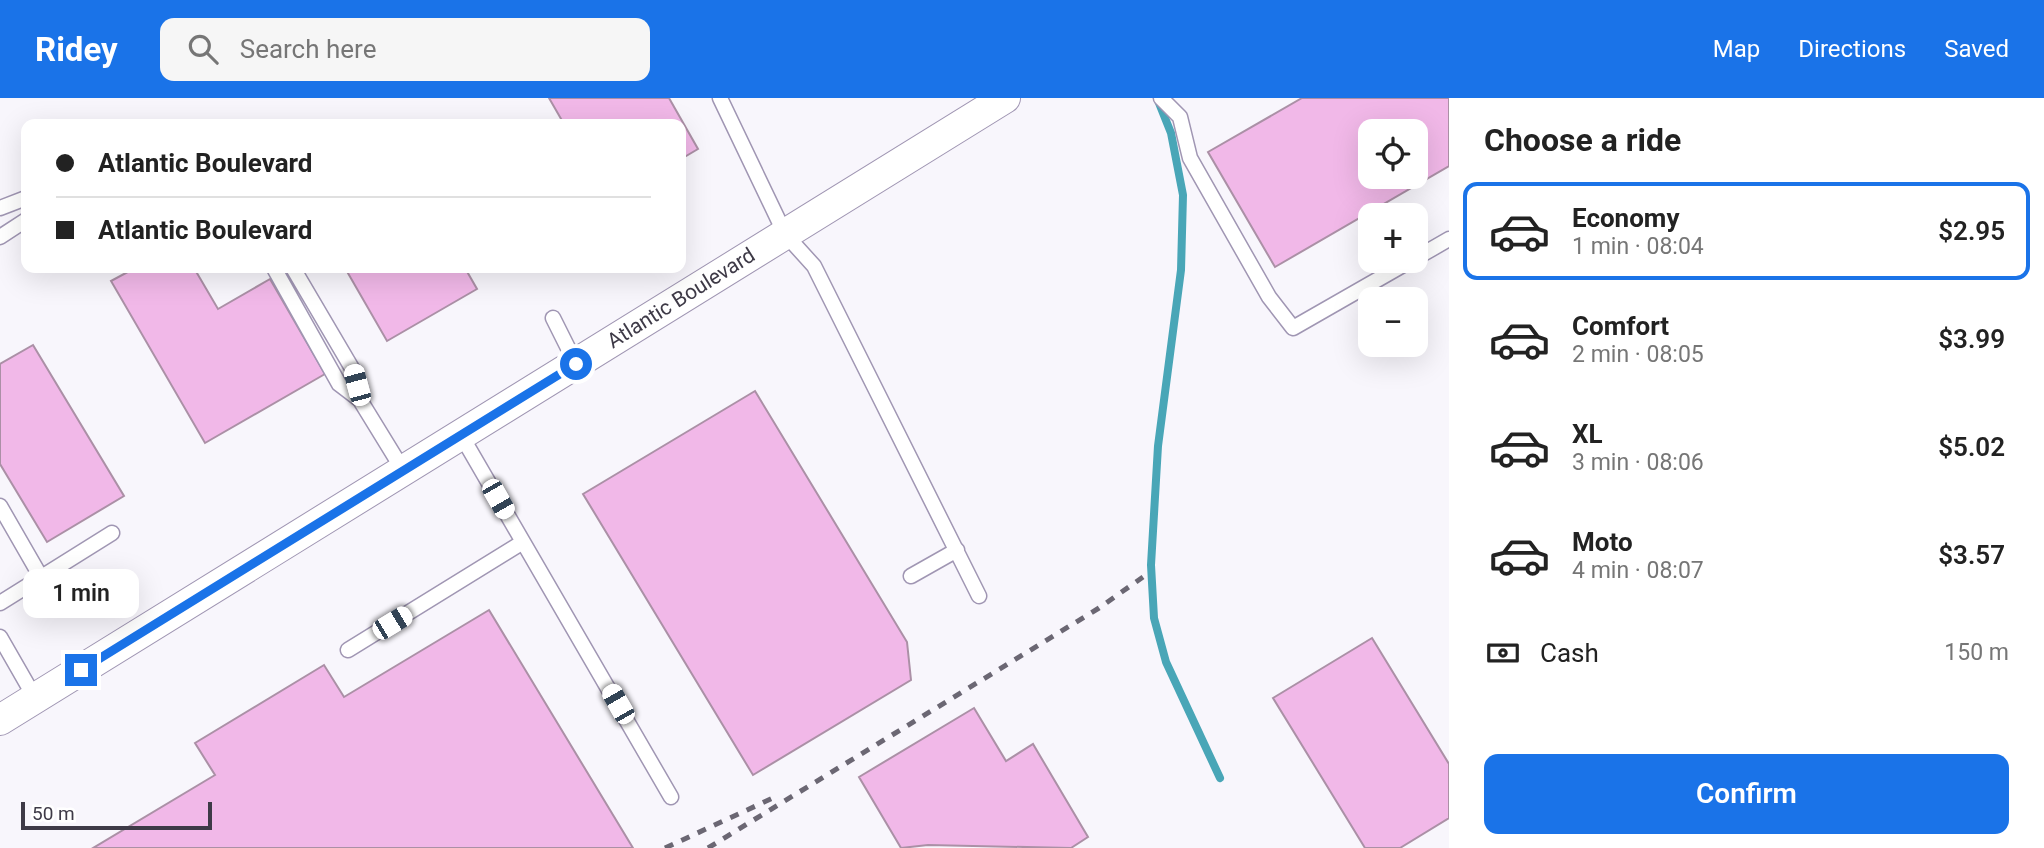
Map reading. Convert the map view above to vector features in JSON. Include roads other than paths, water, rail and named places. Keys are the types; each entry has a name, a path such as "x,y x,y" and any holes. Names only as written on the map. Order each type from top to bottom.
{"street":[{"name":"Atlantic Boulevard","path":"0,720 1005,98"}],"lane":[{"path":"720,98 785,234 814,266 979,596"},
{"path":"1161,98 1180,117 1190,158 1269,297 1293,328 1389,273"},
{"path":"0,208 21,200"},
{"path":"0,236 21,223"},
{"path":"1428,251 1449,239"},
{"path":"277,273 339,384 360,400"},
{"path":"296,273 353,370 360,400 403,470"},
{"path":"553,318 576,364"},
{"path":"461,435 671,797"},
{"path":"0,506 42,579"},
{"path":"0,603 112,533"},
{"path":"348,650 523,542"},
{"path":"911,576 957,550"},
{"path":"0,636 35,698"}],"waterway":[{"path":"1157,98 1171,133 1183,195 1181,270 1158,446 1151,565 1154,618 1166,662 1220,778"}],"railway":[{"path":"708,848 1099,608 1143,577"},
{"path":"665,848 775,797"}]}
